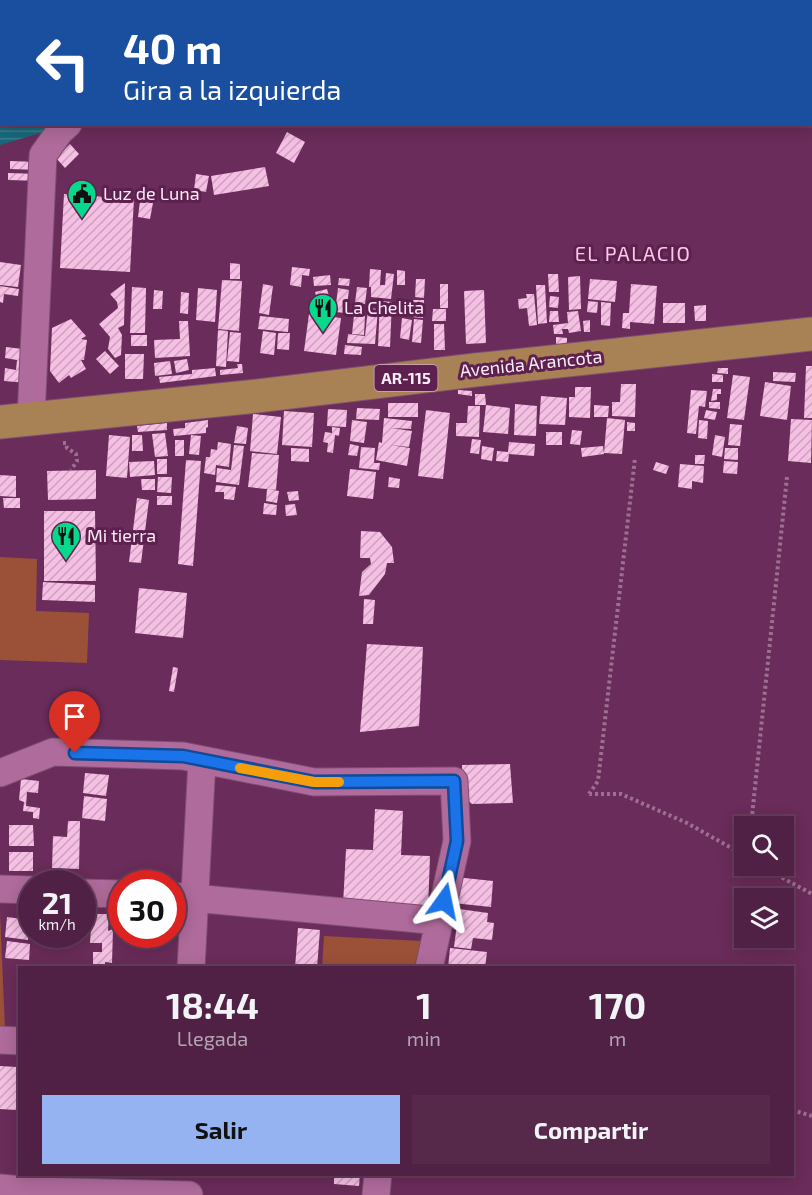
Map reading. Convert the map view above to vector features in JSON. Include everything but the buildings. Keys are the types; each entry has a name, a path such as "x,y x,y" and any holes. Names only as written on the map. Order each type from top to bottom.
{"main road":[{"name":"Avenida Arancota","path":"15,420 248,397 812,334"}],"street":[{"path":"15,420 43,155 66,126"},
{"path":"0,773 53,752 183,756 314,782 454,781 457,841 429,966"},
{"path":"186,882 202,760"},
{"path":"0,889 18,890"},
{"path":"186,897 440,921"},
{"path":"186,921 190,966"},
{"path":"0,1040 18,1041"},
{"path":"178,1195 179,1176"},
{"path":"376,1195 378,1176"},
{"path":"0,1188 34,1193 189,1195"}],"path":[{"path":"55,443 66,443 67,448 76,454 77,461 71,470"},
{"path":"635,458 598,781 589,794 621,794 687,823 734,849"},
{"path":"752,816 787,477"},
{"path":"779,876 812,894"},
{"path":"794,1111 812,1116"}],"shaded area":[{"path":"0,557 37,559 36,611 89,613 87,663 0,660"},
{"path":"0,912 5,1029 0,1029"},
{"path":"324,936 422,941 414,966 322,966"}],"water":[{"path":"0,126 64,126 0,145"}],"slow traffic":[{"path":"240,768 314,782 339,782"}],"place":[{"name":"Luz de Luna","path":"82,220"},
{"name":"La Chelita","path":"323,334"},
{"name":"Mi tierra","path":"66,562"}],"district":[{"name":"EL PALACIO","path":"633,254"}],"route":[{"path":"75,753 183,756 314,782 454,781 457,841 444,901"}]}
